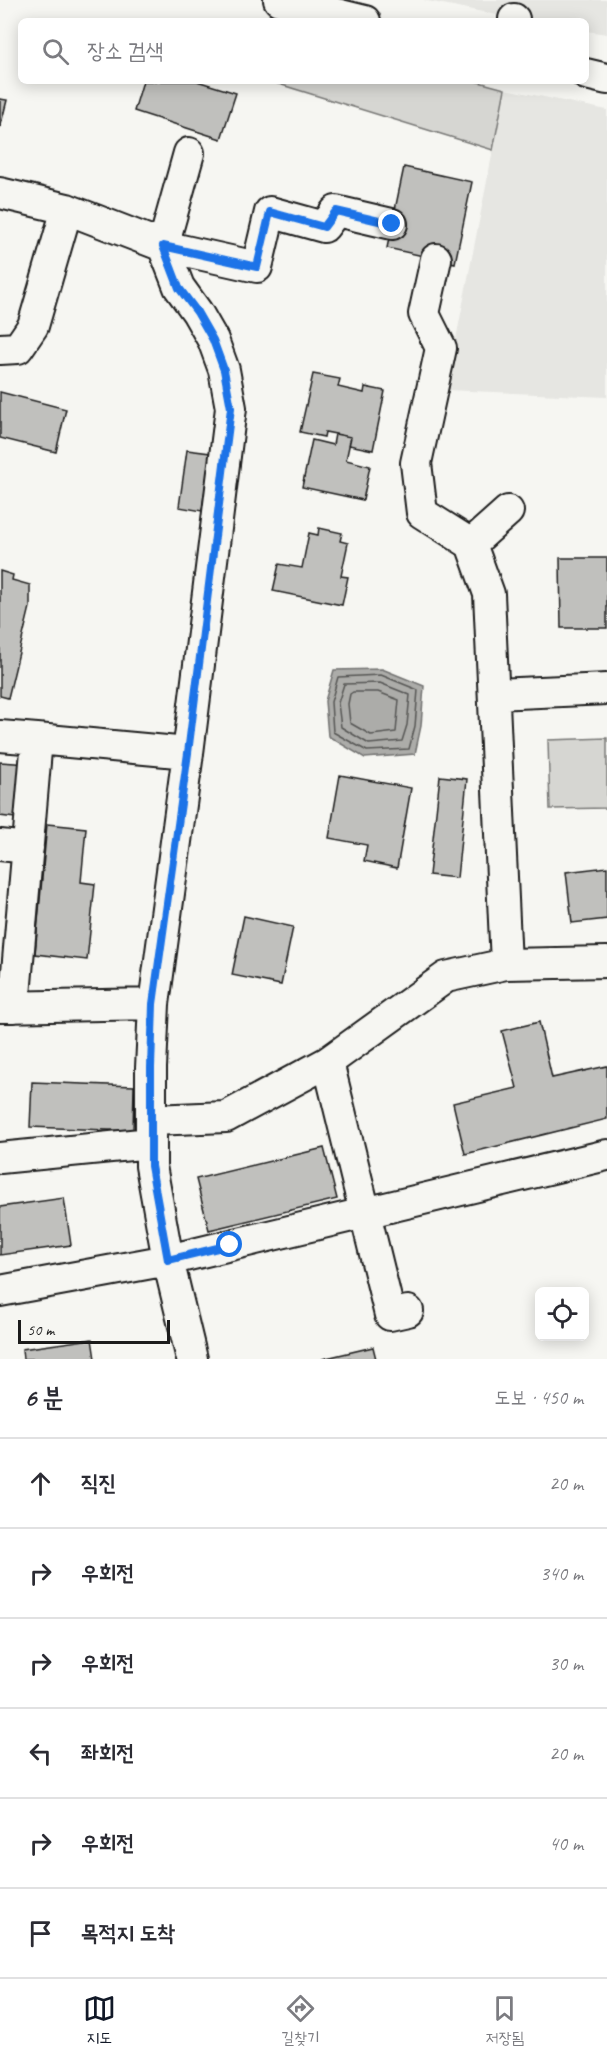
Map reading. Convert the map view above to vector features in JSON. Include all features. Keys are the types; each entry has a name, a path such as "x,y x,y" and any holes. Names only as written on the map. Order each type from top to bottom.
{"street":[{"path":"279,0 353,18"},
{"path":"589,75 607,79"},
{"path":"189,153 163,246 179,288 197,312 213,340 224,370 231,408 188,753 153,1004 151,1166 168,1260 192,1359"},
{"path":"0,192 67,209 163,246 257,267 270,212 324,227 336,211 392,224"},
{"path":"0,349 18,348 33,326 67,209"},
{"path":"436,259 424,314 441,348 416,463 422,513 471,544 489,594 506,964"},
{"path":"471,544 508,511"},
{"path":"494,693 607,689"},
{"path":"0,736 188,753"},
{"path":"38,739 14,847 7,1007 153,1004"},
{"path":"0,1158 226,1117 328,1062 446,977 506,964 607,962"},
{"path":"328,1062 390,1315 408,1311"},
{"path":"0,1291 168,1260 607,1155"}],"shaded area":[{"path":"423,0 607,0 607,34 589,31 589,18 512,18"},
{"path":"279,84 486,84 505,89 493,150"},
{"path":"505,89 607,110 607,397 446,390"},
{"path":"607,738 607,808 550,809 548,740"}],"water":[{"path":"382,669 424,686 421,726 415,754 365,758 328,736 325,701 334,670"}],"building":[{"path":"142,84 207,84 236,93 221,139 134,111"},
{"path":"0,99 7,100 0,128"},
{"path":"404,167 472,182 455,263 387,248"},
{"path":"313,374 340,379 338,387 364,393 365,387 385,391 373,450 349,445 351,437 325,432 324,437 300,432"},
{"path":"0,392 66,409 56,452 0,438"},
{"path":"335,434 351,437 346,460 370,466 363,500 302,487 312,440 333,445"},
{"path":"187,450 210,453 202,511 179,507"},
{"path":"319,528 342,533 340,541 348,543 341,576 348,577 342,605 273,591 279,564 302,568 309,533 318,535"},
{"path":"560,558 607,558 607,628 561,628"},
{"path":"0,571 13,575 12,580 30,585 30,607 8,698 0,696"},
{"path":"0,762 29,764 23,819 0,816"},
{"path":"340,775 411,788 397,868 364,861 367,845 329,838"},
{"path":"440,776 467,779 457,878 429,875"},
{"path":"47,824 86,828 81,882 95,884 87,960 35,954"},
{"path":"607,867 607,919 572,923 566,872"},
{"path":"244,916 293,927 281,985 232,975"},
{"path":"539,1022 552,1078 607,1066 607,1119 465,1154 453,1103 517,1088 502,1031"},
{"path":"32,1082 134,1086 133,1131 30,1127"},
{"path":"324,1148 337,1199 209,1230 196,1179"},
{"path":"64,1198 71,1245 0,1255 0,1207"},
{"path":"92,1339 95,1359 23,1359 22,1349"},
{"path":"373,1347 376,1359 322,1359"}],"route":[{"path":"230,1245 168,1260 151,1166 153,1004 188,753 231,408 224,370 213,340 197,312 179,288 163,246 257,267 270,212 324,227 336,211 392,224"}]}
